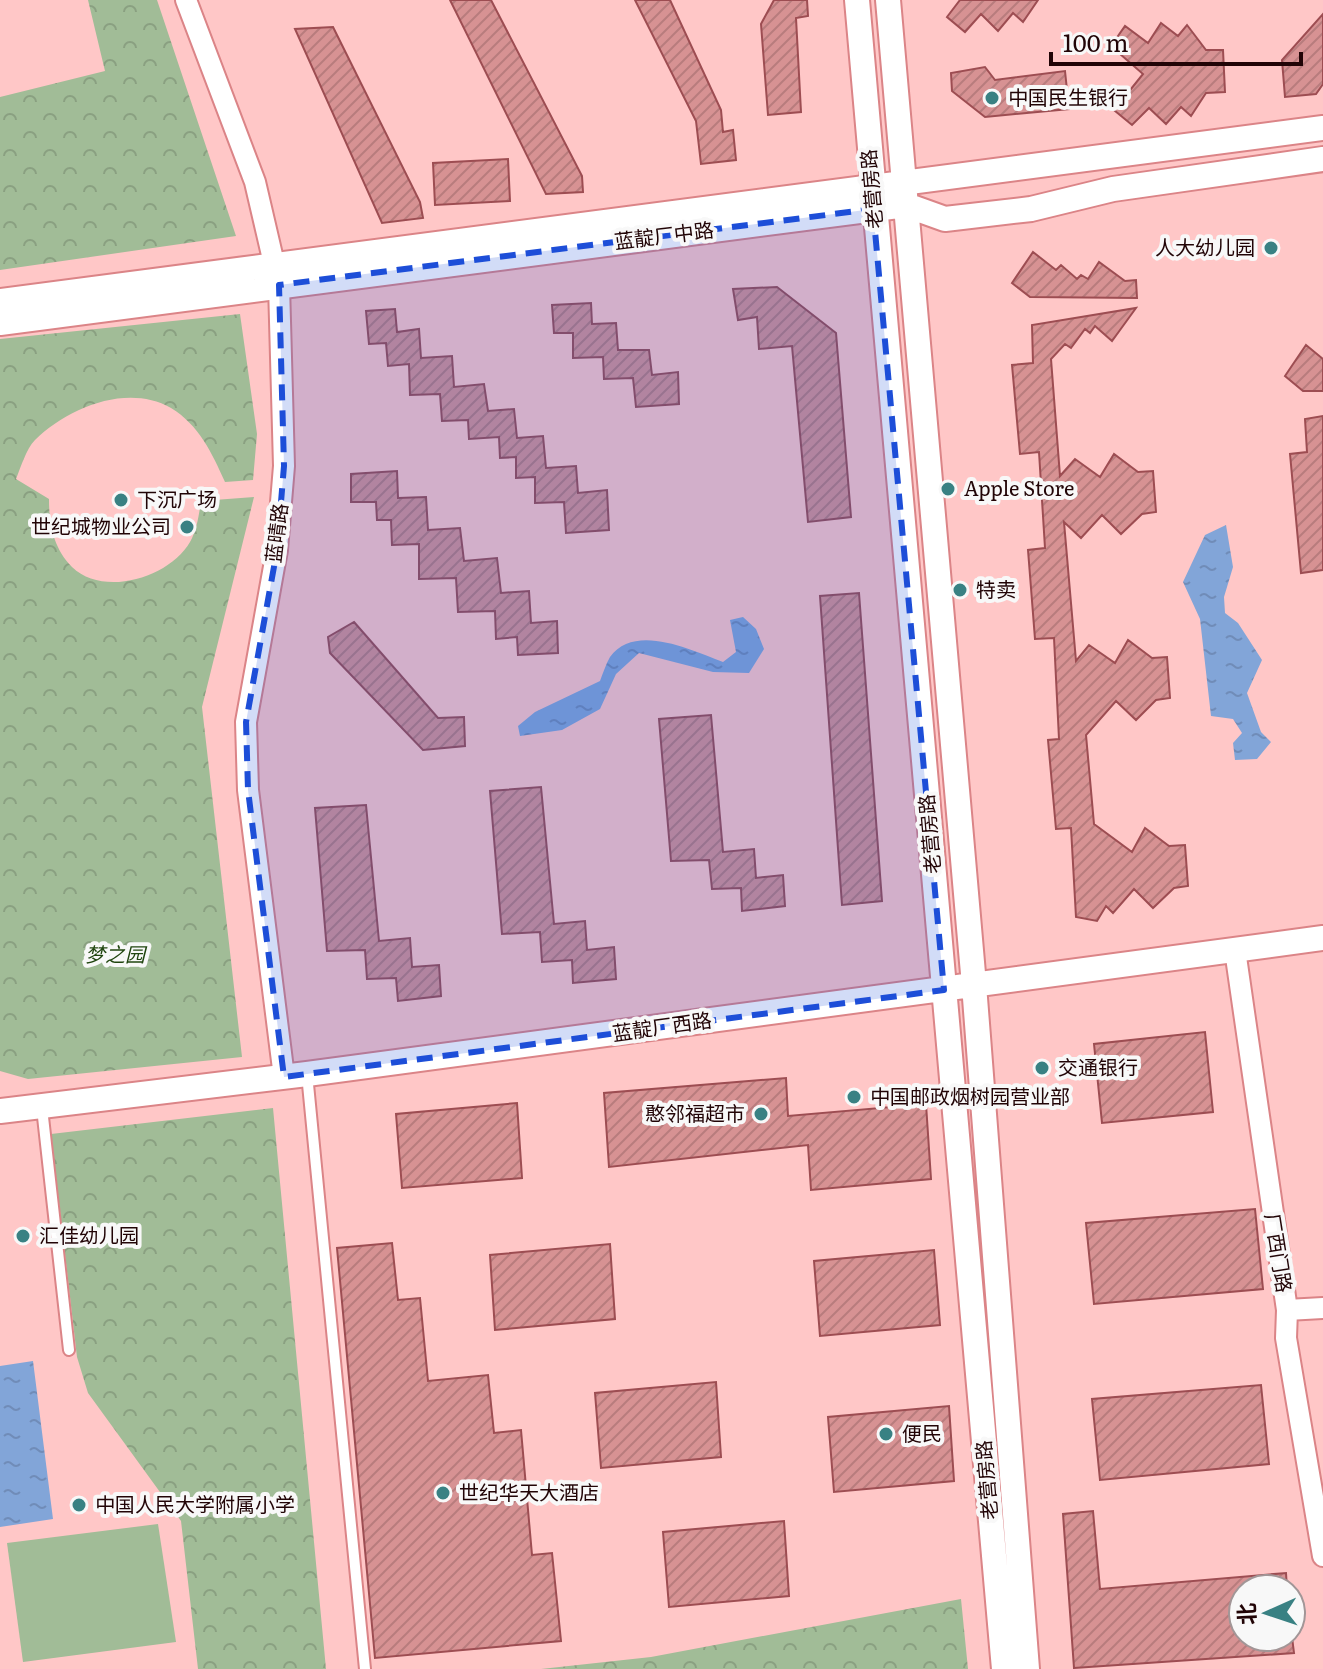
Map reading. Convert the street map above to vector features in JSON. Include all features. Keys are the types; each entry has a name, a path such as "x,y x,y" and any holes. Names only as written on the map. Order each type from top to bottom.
{"street":[{"name":"蓝晴路","path":"186,0 255,182 277,275 284,364 283,480 277,550 246,722 248,790 295,1075"},
{"name":"老营房路","path":"857,0 1004,1669"},
{"name":"老营房路","path":"888,0 974,985 1027,1669"},
{"name":"蓝靛厂中路","path":"0,301 277,275 904,193 1323,128"},
{"name":"蓝靛厂中路","path":"904,193 945,219 1031,209 1113,189 1323,159"},
{"name":"蓝靛厂中路","path":"0,323 277,275"},
{"name":"蓝靛厂西路","path":"0,1111 295,1075 1323,938"},
{"name":"厂西门路","path":"1235,950 1287,1310 1286,1338 1323,1556"},
{"path":"1287,1310 1323,1308"}],"lane":[{"path":"295,1075 365,1669"},
{"path":"42,1106 69,1350"}],"highlighted area":[{"path":"873,209 944,990 284,1077 248,790 246,722 277,550 284,466 279,285"}],"green space":[{"path":"88,0 157,0 236,236 0,270 0,97 105,71"},
{"name":"梦之园","path":"240,314 257,434 253,480 225,482 210,450 181,415 154,401 136,398 117,399 81,409 49,428 29,448 16,479 49,499 53,535 66,560 85,576 101,581 136,579 168,565 190,542 201,501 254,497 202,707 242,1057 28,1079 0,1071 0,339"},
{"path":"273,1108 326,1669 198,1669 181,1521 88,1393 77,1357 51,1134"},
{"path":"158,1524 176,1642 23,1662 7,1543"},
{"path":"961,1599 968,1669 541,1669 651,1657"}],"water":[{"path":"1226,525 1233,567 1224,597 1225,613 1238,623 1262,660 1247,693 1261,732 1271,742 1257,759 1235,760 1233,743 1242,733 1233,719 1211,716 1200,619 1183,582 1205,535"},
{"path":"743,617 756,629 764,649 749,673 713,672 639,653 616,674 600,709 562,730 520,736 518,726 535,712 600,681 610,657 621,647 634,641 665,642 723,662 736,652 730,620"},
{"path":"33,1361 53,1519 0,1527 0,1366"}],"building":[{"path":"450,0 491,0 582,176 583,192 546,194"},
{"path":"635,0 670,0 721,110 723,132 733,130 736,160 701,164 696,121"},
{"path":"774,0 807,0 808,16 796,18 801,112 768,115 761,24"},
{"path":"960,0 1038,0 1023,22 1013,13 998,31 981,14 965,32 947,17"},
{"path":"1323,14 1323,84 1316,94 1285,97 1282,60"},
{"path":"1161,23 1178,36 1187,25 1206,50 1223,50 1225,92 1206,93 1191,116 1181,107 1166,124 1149,108 1132,125 1114,110 1143,74 1111,46 1125,26 1148,43"},
{"path":"333,27 420,202 423,218 382,223 295,29"},
{"path":"985,67 995,80 1065,71 1069,109 985,117 952,91 951,73"},
{"path":"508,159 510,201 435,205 433,163"},
{"path":"1033,252 1056,270 1061,265 1077,279 1081,275 1088,279 1099,262 1125,281 1136,280 1137,298 1030,297 1012,283"},
{"path":"777,287 836,333 851,517 808,522 792,346 759,349 757,317 738,320 733,289"},
{"path":"591,303 592,324 616,323 618,350 649,350 652,375 678,372 679,404 636,407 633,378 604,379 603,357 573,358 573,333 554,333 552,305"},
{"path":"1136,308 1112,341 1095,326 1090,333 1085,329 1071,348 1065,344 1051,359 1060,476 1075,459 1100,477 1114,454 1138,472 1153,471 1156,512 1142,514 1121,534 1102,515 1081,538 1064,522 1076,661 1089,645 1115,663 1128,640 1152,658 1167,657 1170,698 1156,700 1136,720 1116,701 1086,735 1094,824 1132,852 1145,828 1169,846 1185,845 1188,886 1174,888 1153,908 1134,889 1113,913 1106,906 1097,921 1076,917 1071,828 1056,829 1048,740 1059,739 1054,638 1035,639 1028,550 1045,548 1039,452 1020,454 1012,365 1033,363 1032,325"},
{"path":"395,309 397,332 419,329 421,358 452,356 454,387 484,384 488,411 514,409 517,438 543,436 546,468 576,466 578,493 607,490 609,530 566,533 564,502 535,503 535,477 516,478 516,457 500,458 499,437 469,439 468,420 442,421 440,394 410,395 409,364 388,366 386,343 369,344 366,311"},
{"path":"1306,345 1323,359 1323,391 1303,391 1285,376"},
{"path":"1323,416 1323,570 1301,573 1290,454 1307,452 1305,419"},
{"path":"397,471 398,498 426,497 428,530 460,528 464,561 497,558 501,593 529,591 531,623 557,621 558,653 518,655 517,637 496,639 495,611 458,612 456,578 419,579 419,544 392,545 391,520 377,520 376,502 351,502 351,474"},
{"path":"859,593 882,901 842,905 820,596"},
{"path":"354,622 438,718 464,717 465,746 423,750 330,653 328,637"},
{"path":"711,715 723,852 754,849 756,878 783,875 785,906 742,911 741,888 712,889 709,860 671,861 659,719"},
{"path":"541,787 554,924 585,921 587,950 614,947 616,979 573,983 572,960 542,962 540,932 502,934 490,791"},
{"path":"366,805 379,941 410,938 412,967 439,965 441,996 398,1001 396,978 367,979 365,950 327,951 315,808"},
{"path":"1205,1032 1213,1112 1102,1123 1094,1044"},
{"path":"786,1078 788,1116 926,1104 931,1179 811,1190 808,1145 609,1167 604,1093"},
{"path":"517,1103 522,1178 402,1188 396,1114"},
{"path":"1255,1209 1263,1289 1094,1304 1086,1223"},
{"name":"世纪华天大酒店","path":"392,1243 398,1300 420,1298 428,1381 488,1375 494,1433 521,1430 532,1555 552,1553 561,1641 375,1658 337,1248"},
{"path":"610,1244 615,1319 495,1330 490,1255"},
{"path":"934,1250 940,1325 820,1336 814,1261"},
{"path":"716,1382 721,1457 601,1468 595,1393"},
{"path":"1261,1385 1269,1464 1100,1480 1092,1399"},
{"path":"949,1406 954,1481 834,1492 828,1417"},
{"path":"1093,1511 1100,1589 1227,1578 1227,1653 1294,1653 1074,1668 1063,1514"},
{"path":"784,1521 789,1596 669,1607 663,1532"}],"place":[{"name":"中国民生银行","path":"992,98"},
{"name":"人大幼儿园","path":"1271,248"},
{"name":"Apple Store","path":"948,489"},
{"name":"下沉广场","path":"121,500"},
{"name":"世纪城物业公司","path":"187,527"},
{"name":"特卖","path":"960,590"},
{"name":"交通银行","path":"1042,1068"},
{"name":"中国邮政烟树园营业部","path":"854,1097"},
{"name":"憨邻福超市","path":"761,1114"},
{"name":"汇佳幼儿园","path":"23,1236"},
{"name":"便民","path":"886,1434"},
{"name":"世纪华天大酒店","path":"443,1493"},
{"name":"中国人民大学附属小学","path":"79,1505"}]}
